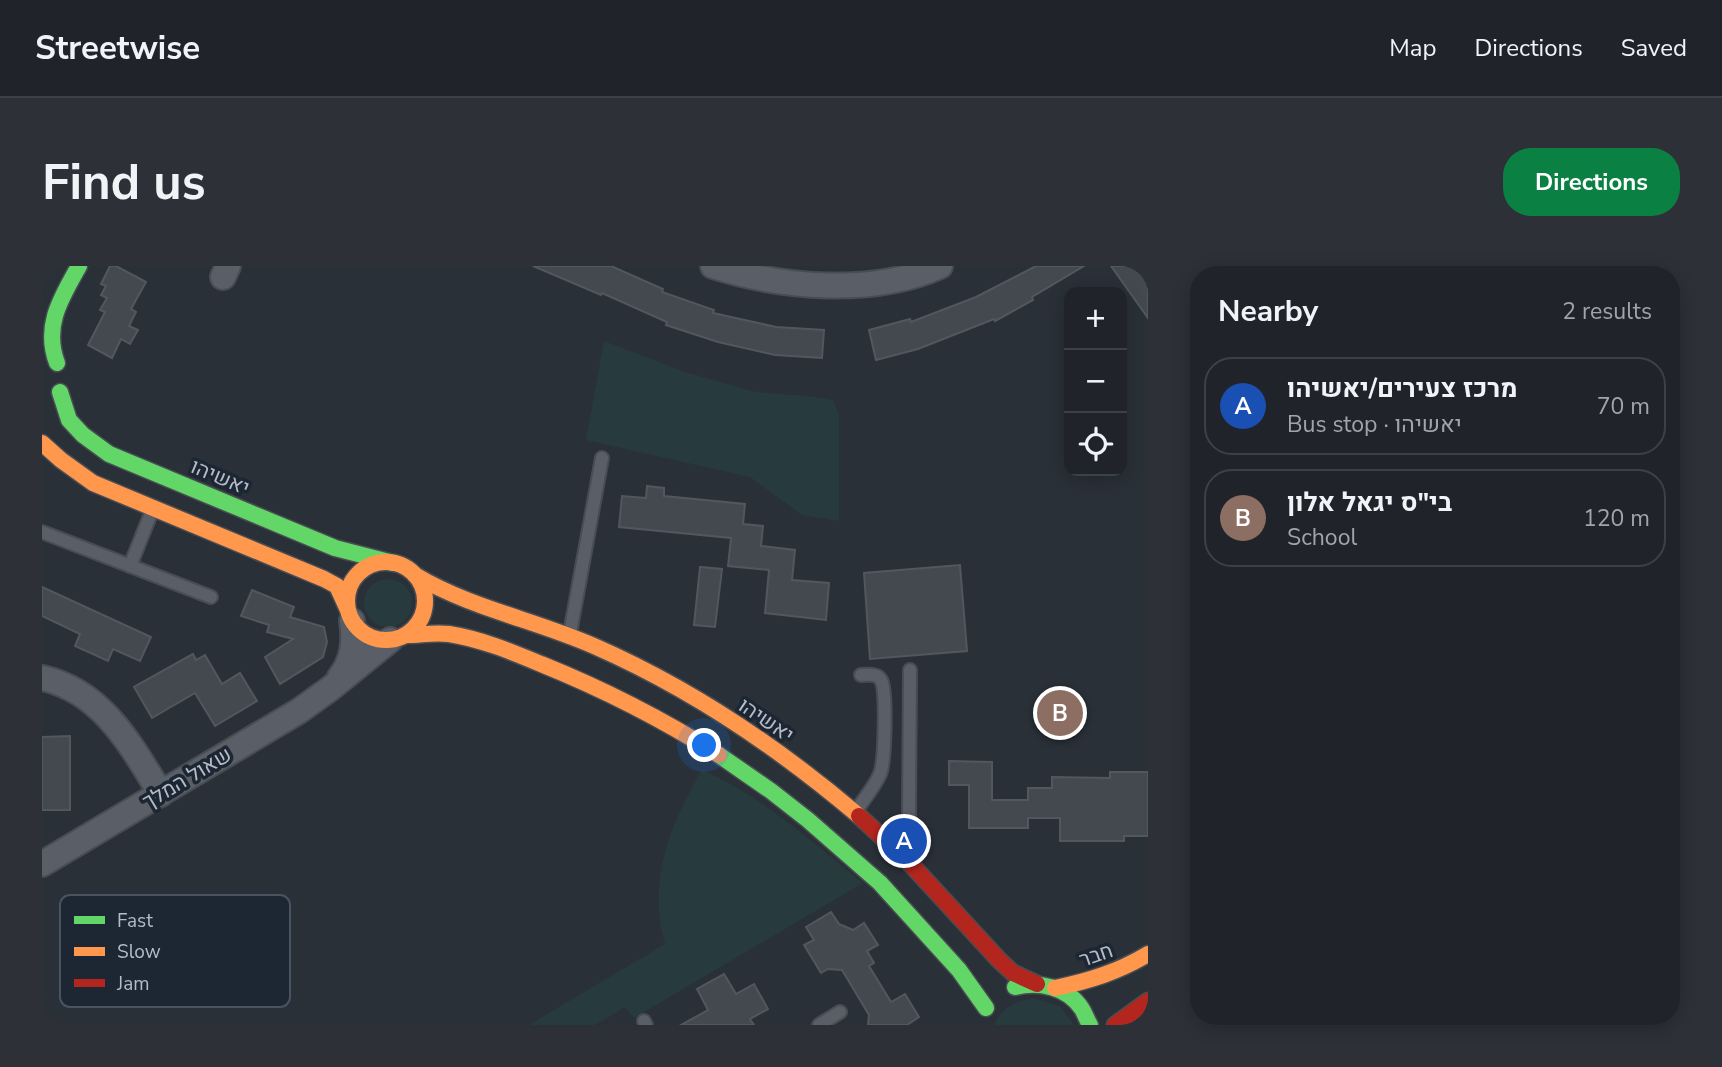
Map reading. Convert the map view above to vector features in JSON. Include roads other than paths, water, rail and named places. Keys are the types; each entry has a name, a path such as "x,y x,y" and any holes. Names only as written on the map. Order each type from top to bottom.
{"street":[{"name":"יאשיהו","path":"79,266 61,300 52,326 51,344 61,372 61,392 69,420 83,435 109,454 335,548 393,563"},
{"path":"713,266 766,280 833,286 906,278 940,266"},
{"path":"42,353 57,363"},
{"path":"48,406 61,392"},
{"path":"42,443 93,483 337,586 359,630 368,636 379,640 447,634 475,640 513,652 601,688 654,716 716,752 799,813 874,878 991,1004 1008,990 1037,984 1055,988 1070,997 1083,1010 1090,1025"},
{"path":"350,615 347,596 358,574 368,566 380,563 405,567 421,584 425,607 415,628 398,638"},
{"name":"יאשיהו","path":"415,575 460,597 617,656 735,723 794,764 854,813 914,869 999,960 1013,973 1037,984"},
{"name":"שאול המלך","path":"331,688 344,671 352,651 354,634 350,615"},
{"name":"שאול המלך","path":"42,863 299,710 398,638"},
{"path":"42,678 60,682 102,710 117,726 161,794"},
{"name":"חבר","path":"1055,988 1092,981 1114,973 1148,954"},
{"path":"1115,1025 1148,1001"}],"lane":[{"path":"570,637 602,458"},
{"path":"130,566 153,508"},
{"path":"42,532 211,597"},
{"path":"910,670 909,812 914,869"},
{"path":"854,813 880,774 884,758 885,691 881,679 875,675 862,675"},
{"path":"819,1025 840,1012"}],"place":[{"name":"בי\"ס יגאל אלון","path":"1060,713"},
{"name":"מרכז צעירים/יאשיהו","path":"904,841"}]}
